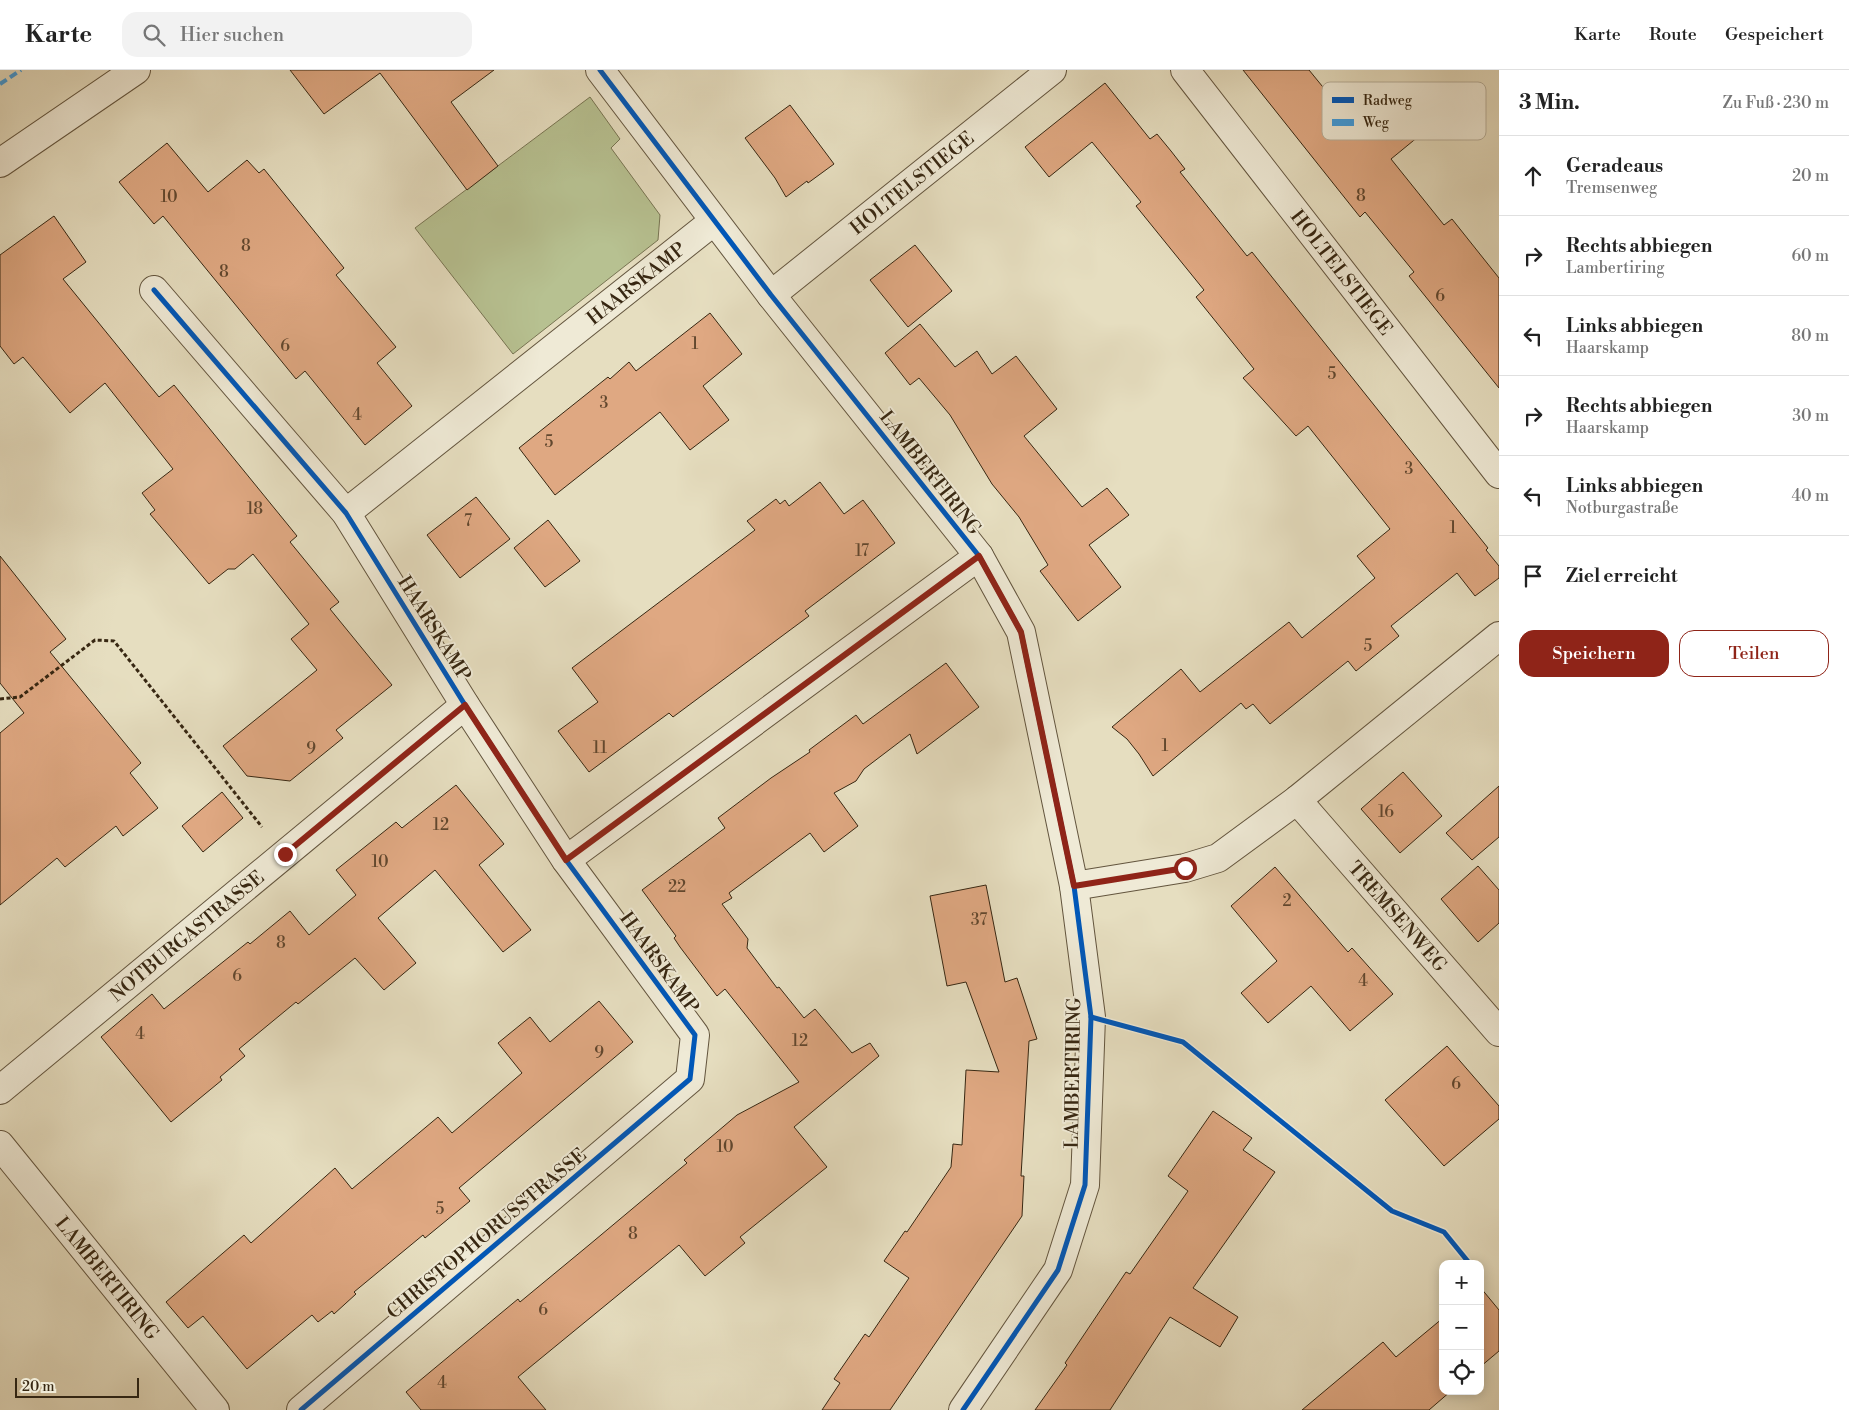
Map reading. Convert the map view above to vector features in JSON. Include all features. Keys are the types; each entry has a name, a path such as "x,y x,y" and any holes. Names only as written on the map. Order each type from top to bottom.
{"street":[{"path":"0,163 136,70"},
{"name":"LAMBERTIRING","path":"600,70 771,295 979,556 1021,632 1074,886 1092,1017 1085,1185 1058,1270 962,1410"},
{"name":"HOLTELSTIEGE","path":"771,295 1052,70"},
{"name":"HOLTELSTIEGE","path":"1185,70 1499,474"},
{"name":"HAARSKAMP","path":"346,513 714,221"},
{"name":"HAARSKAMP","path":"154,290 346,513 465,705 566,860 694,1035 690,1079"},
{"path":"566,860 979,556"},
{"path":"1074,886 1185,868 1218,858 1297,800 1499,636"},
{"name":"NOTBURGASTRASSE","path":"0,1090 465,705"},
{"name":"TREMSENWEG","path":"1297,800 1499,1032"},
{"name":"CHRISTOPHORUSSTRASSE","path":"301,1410 690,1079"},
{"name":"LAMBERTIRING","path":"0,1146 215,1410"}],"path":[{"path":"0,699 20,697 95,640 114,641 285,854"}],"green space":[{"path":"590,97 620,139 611,148 660,215 658,240 513,354 415,228"}],"building":[{"path":"290,70 494,70 451,102 498,166 467,190 380,73 324,114"},
{"path":"1243,70 1309,70 1322,86 1322,140 1414,140 1391,159 1444,225 1452,219 1499,278 1499,388 1409,276 1414,272 1365,212 1360,217"},
{"path":"1105,83 1150,139 1157,134 1171,151 1185,169 1180,172 1247,256 1252,252 1488,548 1486,550 1499,566 1499,578 1475,596 1457,573 1391,626 1399,636 1356,671 1348,661 1270,724 1253,704 1246,709 1241,703 1153,776 1127,739 1112,727 1181,669 1200,692 1289,622 1302,638 1375,578 1357,556 1390,529 1308,426 1296,436 1243,378 1254,369 1196,297 1204,290 1136,206 1141,202 1092,142 1049,177 1025,147"},
{"path":"790,105 834,164 786,197 775,178 745,138"},
{"path":"167,143 208,192 247,160 259,173 264,169 344,268 336,275 396,347 377,363 412,406 365,445 305,371 296,379 163,216 154,224 119,182"},
{"path":"54,216 86,262 63,279 159,397 174,385 297,536 290,542 339,602 330,609 392,685 336,730 343,738 290,781 247,776 223,746 317,670 291,639 309,624 253,554 235,569 228,569 209,584 150,514 155,510 142,493 173,469 105,383 70,413 23,357 14,364 0,346 0,255"},
{"path":"915,245 952,291 908,327 870,280"},
{"path":"710,313 742,354 703,386 729,420 690,450 660,412 555,495 519,448 608,377 610,379 629,362 636,371"},
{"path":"920,324 955,367 977,351 992,374 1016,356 1057,409 1024,436 1082,507 1107,488 1129,515 1089,545 1121,587 1078,621 1040,571 1048,565 1019,517 992,484 950,415 919,378 910,385 885,353"},
{"path":"820,482 844,514 863,500 895,543 805,611 809,616 673,717 669,713 589,772 558,731 598,702 572,668 755,530 747,521 776,499 780,504 785,500 789,506"},
{"path":"476,497 510,539 460,578 427,535"},
{"path":"548,520 580,561 545,587 514,548"},
{"path":"0,556 66,639 50,652 141,763 130,773 158,808 123,836 116,826 65,867 57,858 0,905 0,733 24,713 0,683"},
{"path":"946,663 979,707 917,754 910,734 864,769 856,781 834,793 858,826 824,852 810,833 729,893 732,898 722,904 748,939 747,948 777,988 779,987 804,1018 815,1009 852,1053 870,1043 879,1056 794,1127 827,1167 740,1237 745,1243 705,1276 679,1245 518,1377 546,1410 421,1410 406,1392 518,1299 520,1302 687,1163 684,1160 737,1115 799,1082 725,989 717,996 680,947 674,938 676,936 642,890 725,828 718,818 771,778 810,752 809,750 856,715 863,724"},
{"path":"1403,772 1442,816 1400,853 1361,809"},
{"path":"456,785 504,844 479,865 531,930 503,952 435,870 378,918 416,963 384,990 355,958 298,1004 296,1002 239,1049 245,1056 220,1077 222,1080 171,1122 101,1037 152,994 164,1009 290,911 309,935 356,895 336,870 396,822 402,828"},
{"path":"1499,786 1499,837 1472,860 1446,833"},
{"path":"222,792 243,818 203,852 182,826"},
{"path":"1478,866 1499,890 1499,923 1478,942 1441,899"},
{"path":"1275,867 1348,952 1352,948 1393,994 1350,1031 1311,986 1268,1023 1241,993 1277,961 1231,906"},
{"path":"986,885 1005,982 1017,978 1037,1039 1029,1041 1021,1176 1024,1176 1022,1216 890,1410 822,1410 840,1383 834,1379 865,1334 869,1337 909,1278 884,1261 905,1231 907,1232 951,1167 953,1144 962,1145 966,1070 999,1072 966,982 947,986 930,896"},
{"path":"599,1001 633,1042 459,1188 470,1201 425,1238 423,1235 354,1292 356,1294 334,1314 332,1311 318,1322 312,1315 247,1369 203,1316 188,1328 166,1302 244,1235 251,1243 335,1168 352,1189 438,1117 452,1133 522,1073 498,1043 530,1017 550,1042"},
{"path":"1447,1046 1499,1106 1499,1119 1444,1166 1385,1100"},
{"path":"1213,1111 1252,1138 1243,1150 1275,1172 1193,1288 1238,1317 1220,1347 1170,1317 1110,1410 1035,1410 1067,1365 1065,1363 1126,1272 1130,1274 1188,1191 1168,1176"},
{"path":"1484,1292 1499,1310 1499,1351 1484,1364"},
{"path":"1439,1321 1439,1395 1446,1395 1429,1410 1302,1410 1383,1342 1396,1357"}],"marked path":[{"path":"0,84 21,70"}],"cycle path":[{"path":"600,70 771,295 979,556 1021,632 1074,886 1091,1017 1085,1185 1058,1270 963,1410"},
{"path":"154,290 346,513 465,705 566,860 695,1035 690,1079 301,1410"},
{"path":"1091,1017 1183,1042 1392,1211 1444,1232 1467,1260"}],"route":[{"path":"285,854 465,705 566,860 979,556 1021,632 1074,886 1185,868"}]}
